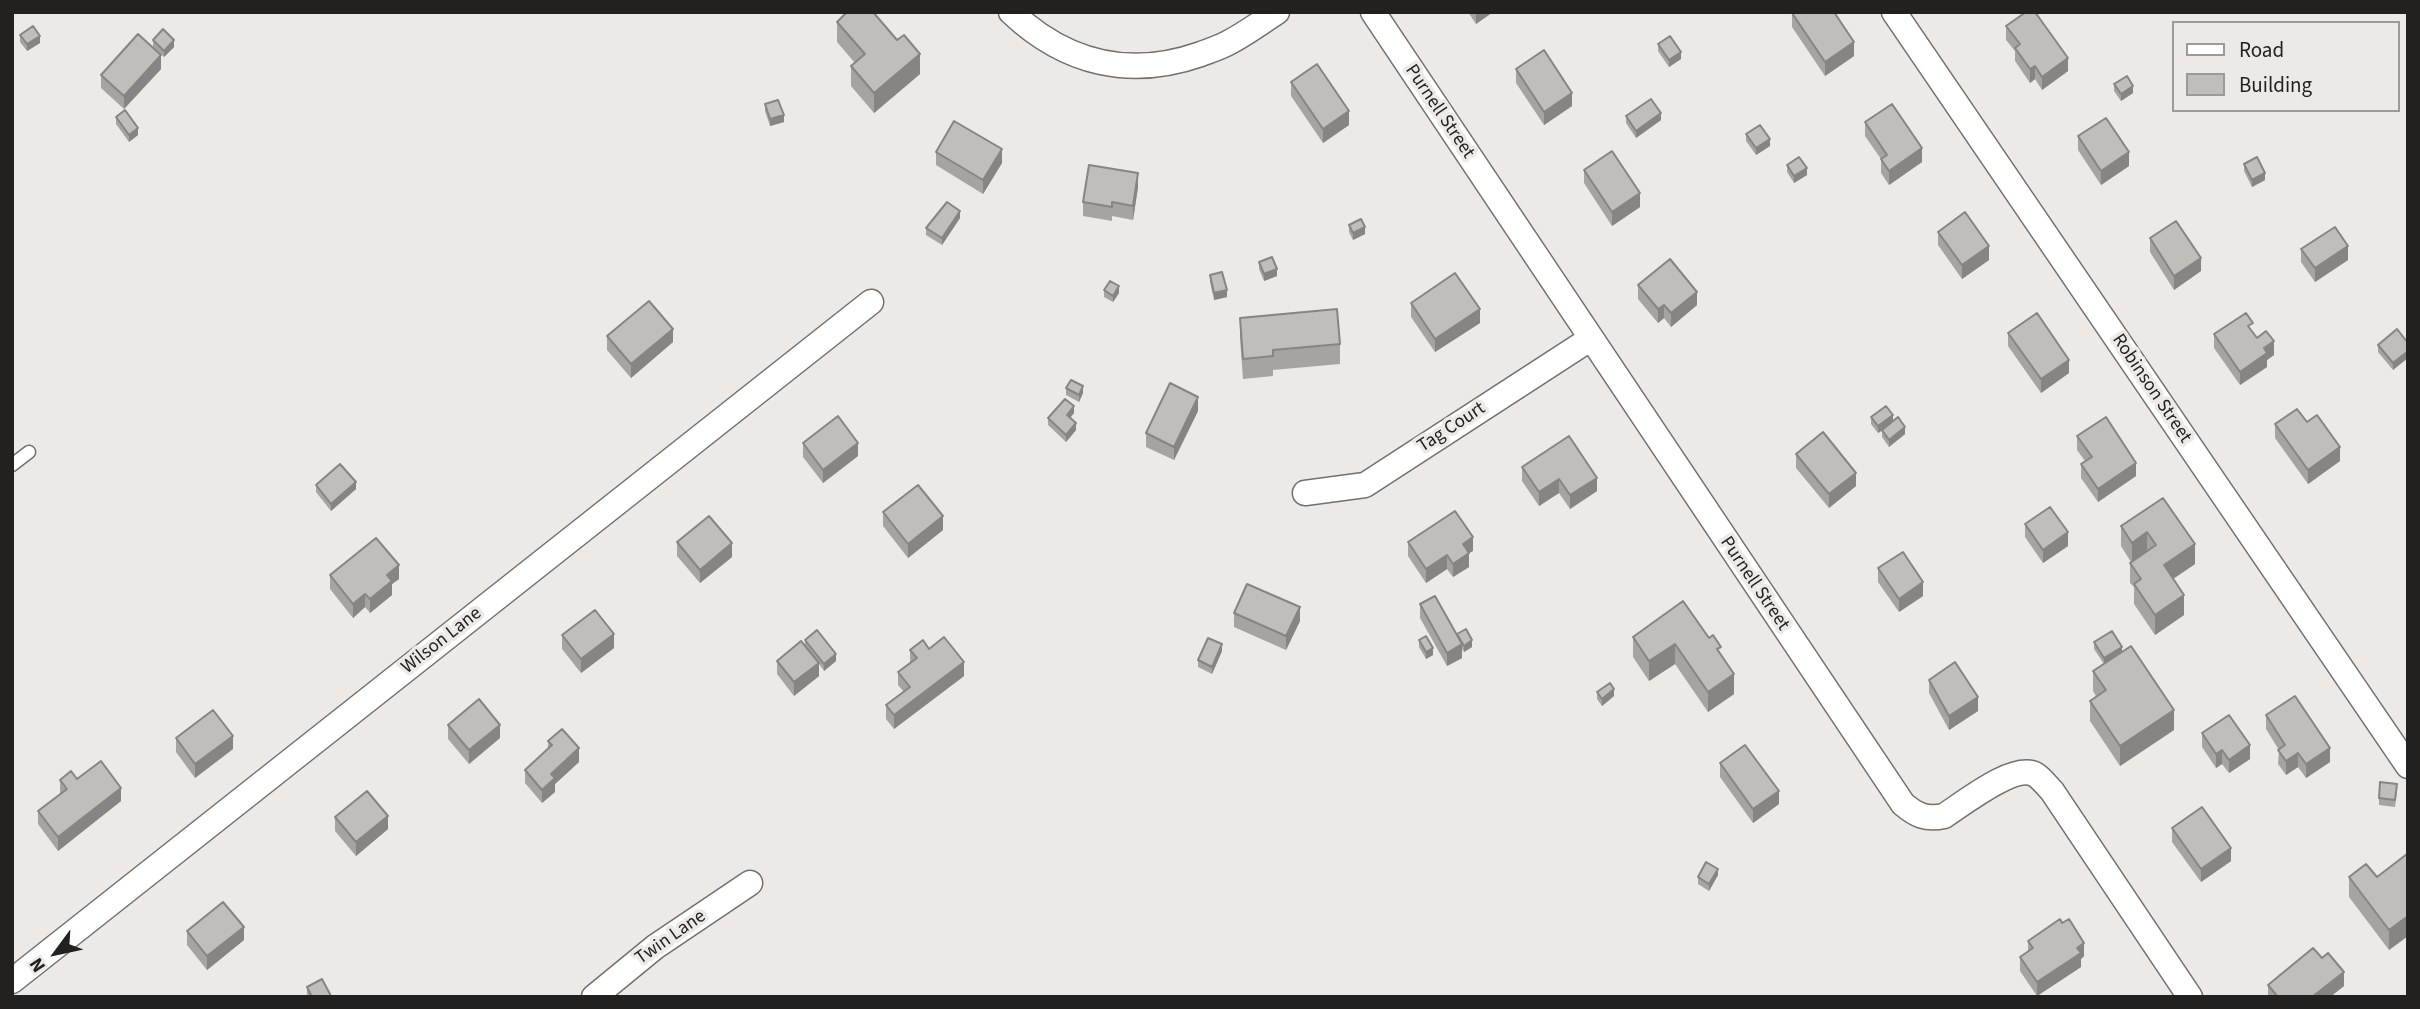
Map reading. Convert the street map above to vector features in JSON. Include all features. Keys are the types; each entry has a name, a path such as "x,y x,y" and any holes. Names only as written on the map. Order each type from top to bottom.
{"street":[{"path":"1011,12 1027,27 1056,46 1088,60 1124,66 1165,63 1224,45 1277,12"},
{"name":"Purnell Street","path":"1373,12 1903,804 1925,818 1944,816 2004,778 2019,772 2035,774 2052,791 2190,997"},
{"name":"Robinson Street","path":"1894,12 2408,765"},
{"name":"Wilson Lane","path":"12,981 872,302"},
{"name":"Tag Court","path":"1305,493 1365,485 1590,339"},
{"name":"Twin Lane","path":"594,997 656,947 750,883"}],"lane":[{"path":"12,465 29,452"}],"building":[{"path":"847,12 873,12 897,40 904,35 920,54 874,93 851,66 865,54 837,22"},
{"path":"1834,12 1854,42 1825,62 1792,13"},
{"path":"2026,12 2035,12 2068,58 2042,77 2035,66 2030,69 2015,48 2020,44 2006,26"},
{"path":"33,26 40,36 27,44 20,35"},
{"path":"163,29 174,40 164,51 153,40"},
{"path":"138,34 161,55 124,96 101,75"},
{"path":"1670,36 1681,52 1669,60 1658,44"},
{"path":"1544,50 1572,93 1544,112 1516,69"},
{"path":"1317,64 1349,111 1323,129 1291,82"},
{"path":"2127,76 2133,86 2121,94 2114,84"},
{"path":"1651,99 1661,113 1636,131 1626,116"},
{"path":"778,100 784,115 770,119 765,104"},
{"path":"1892,104 1922,148 1889,171 1881,159 1887,155 1865,122"},
{"path":"125,110 138,128 129,135 116,117"},
{"path":"2106,118 2129,152 2101,171 2078,136"},
{"path":"954,121 1002,149 983,180 936,152"},
{"path":"1760,125 1770,139 1756,148 1746,134"},
{"path":"1612,151 1640,193 1612,212 1584,170"},
{"path":"1799,157 1807,168 1794,176 1787,165"},
{"path":"2257,157 2265,173 2252,180 2244,164"},
{"path":"1089,165 1138,173 1133,206 1112,202 1112,207 1083,202"},
{"path":"947,202 960,211 942,238 926,228"},
{"path":"1965,212 1989,246 1962,265 1938,232"},
{"path":"1361,219 1365,227 1353,233 1349,225"},
{"path":"2176,221 2201,258 2174,276 2150,238"},
{"path":"2335,227 2348,246 2315,268 2301,249"},
{"path":"1272,257 1277,269 1264,274 1259,262"},
{"path":"1670,259 1697,292 1671,313 1664,305 1658,309 1638,285"},
{"path":"1222,272 1227,290 1214,293 1210,275"},
{"path":"1455,273 1480,309 1435,339 1411,303"},
{"path":"1110,281 1119,286 1113,296 1104,290"},
{"path":"649,301 673,329 631,364 607,336"},
{"path":"1337,309 1340,344 1273,350 1273,356 1243,359 1240,318"},
{"path":"2037,313 2069,360 2041,379 2008,333"},
{"path":"2246,313 2253,323 2248,326 2257,338 2266,331 2274,341 2264,348 2267,353 2240,372 2214,334"},
{"path":"2397,329 2408,343 2408,351 2393,363 2378,345"},
{"path":"1071,380 1083,386 1079,395 1066,388"},
{"path":"1170,383 1198,397 1174,447 1146,433"},
{"path":"1065,399 1074,406 1067,415 1076,423 1066,435 1048,418"},
{"path":"1886,406 1893,415 1878,426 1871,417"},
{"path":"2297,409 2307,422 2317,415 2340,447 2308,470 2275,424"},
{"path":"838,416 858,443 823,470 803,443"},
{"path":"1898,417 1905,427 1889,440 1882,430"},
{"path":"2106,417 2136,463 2098,489 2081,464 2092,457 2077,436"},
{"path":"1823,432 1856,473 1829,494 1796,454"},
{"path":"1569,436 1597,478 1570,495 1559,479 1539,492 1522,467"},
{"path":"340,464 356,482 331,504 316,485"},
{"path":"918,485 943,516 908,544 883,512"},
{"path":"2163,498 2195,544 2164,565 2184,595 2155,615 2134,584 2141,579 2130,563 2156,545 2147,532 2132,543 2121,526"},
{"path":"2050,507 2068,532 2043,550 2025,524"},
{"path":"1455,511 1473,537 1463,544 1469,553 1453,564 1447,555 1426,569 1408,542"},
{"path":"709,516 732,543 700,570 677,542"},
{"path":"376,538 399,565 387,575 392,581 370,599 365,594 353,604 330,575"},
{"path":"1903,552 1923,582 1899,599 1878,568"},
{"path":"1247,584 1300,607 1286,636 1234,613"},
{"path":"1435,596 1462,644 1447,653 1420,604"},
{"path":"1683,601 1709,638 1713,635 1721,647 1717,649 1734,674 1708,692 1675,644 1649,661 1633,637"},
{"path":"595,610 614,634 581,659 562,635"},
{"path":"1466,629 1472,640 1464,646 1457,634"},
{"path":"817,630 836,654 824,664 805,640"},
{"path":"2112,631 2122,647 2104,658 2094,642"},
{"path":"1426,636 1433,648 1426,652 1419,640"},
{"path":"944,637 964,662 894,715 886,705 910,687 898,672 917,658 910,650 923,640 929,649"},
{"path":"1208,638 1222,644 1212,667 1198,660"},
{"path":"801,641 819,663 794,682 777,661"},
{"path":"2131,646 2174,710 2120,746 2090,701 2106,690 2093,671"},
{"path":"1955,662 1978,697 1949,716 1929,680"},
{"path":"1610,683 1614,689 1602,699 1597,692"},
{"path":"2295,696 2330,748 2306,764 2298,753 2286,761 2278,750 2285,745 2266,715"},
{"path":"479,699 500,725 469,750 448,725"},
{"path":"213,710 233,736 195,764 176,738"},
{"path":"2229,715 2250,745 2229,760 2222,750 2216,754 2202,733"},
{"path":"562,729 579,748 551,774 555,778 542,790 525,770 552,745 548,741"},
{"path":"1745,745 1779,791 1753,809 1720,763"},
{"path":"101,761 121,788 58,837 38,811 67,789 60,780 71,771 77,779"},
{"path":"2380,782 2397,784 2395,800 2379,798"},
{"path":"367,791 388,816 356,842 335,817"},
{"path":"2202,807 2231,848 2201,869 2172,828"},
{"path":"2407,854 2408,916 2389,930 2349,877 2366,864 2377,877"},
{"path":"1706,862 1718,869 1709,884 1698,877"},
{"path":"223,902 244,927 207,956 187,931"},
{"path":"2060,919 2062,923 2069,919 2084,943 2077,948 2081,953 2037,982 2020,957 2033,948 2028,941"},
{"path":"2313,948 2322,958 2328,953 2344,972 2312,997 2278,997 2268,985"},
{"path":"322,979 331,996 312,997 307,987"}]}
